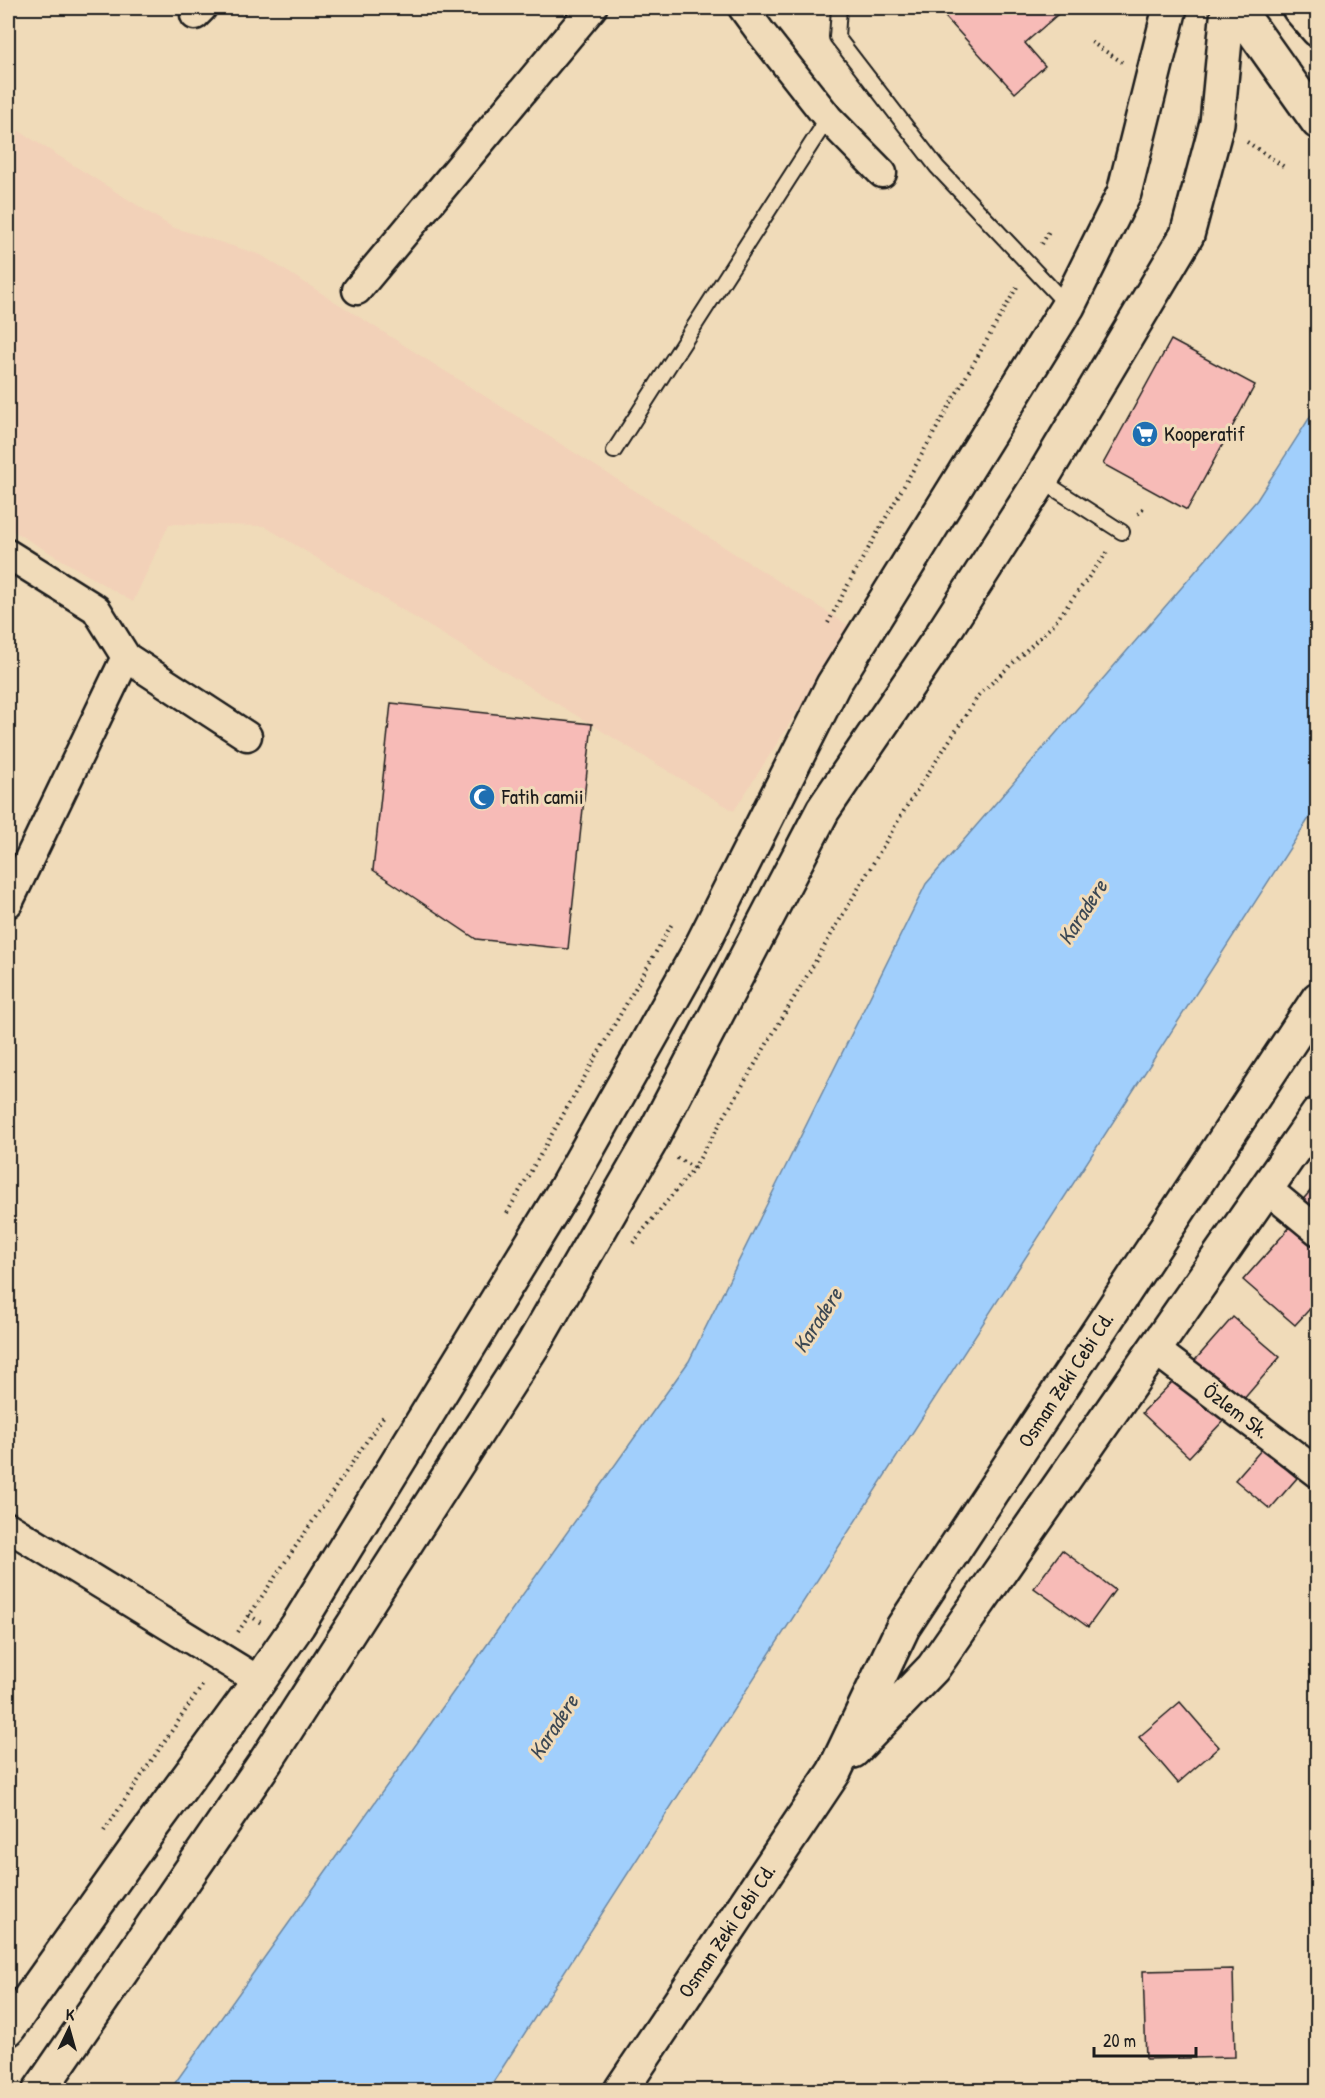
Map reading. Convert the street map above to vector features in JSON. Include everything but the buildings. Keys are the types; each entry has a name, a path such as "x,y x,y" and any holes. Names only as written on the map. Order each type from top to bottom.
{"main road":[{"path":"8,2029 297,1625 564,1191 699,951 833,685 1068,306 1125,193 1170,8"},
{"path":"40,2091 266,1761 533,1345 650,1142 823,810 938,641 1041,480 1187,235 1217,123 1228,8"},
{"path":"1237,8 1316,120"},
{"path":"1299,8 1317,30"},
{"name":"Osman Zeki Cebi Cd.","path":"621,2091 834,1772 903,1628 1317,999"},
{"name":"Osman Zeki Cebi Cd.","path":"834,1772 933,1668 1317,1114"}],"street":[{"path":"357,290 592,8"},
{"path":"743,8 828,118 882,173"},
{"path":"8,554 96,609 126,657 247,736"},
{"path":"8,903 126,657"},
{"path":"1266,1188 1317,1231"},
{"name":"Özlem Sk.","path":"1154,1348 1317,1473"},
{"path":"8,1527 259,1681"}],"lane":[{"path":"839,8 837,37 937,167 1068,306"},
{"path":"614,451 828,118"},
{"path":"1041,480 1122,532"}],"path":[{"path":"824,632 850,579 1049,231"},
{"path":"630,1248 694,1168 905,808 979,695 1053,625 1122,532 1144,507"},
{"path":"503,1221 677,914"},
{"path":"101,1834 386,1412"}],"shaded area":[{"path":"8,124 172,227 261,255 851,627 734,811 264,526 169,524 133,602 8,528"}],"water":[{"name":"Karadere","path":"1317,406 1317,806 488,2090 170,2090 689,1361 926,884 1257,500"}],"place":[{"name":"Kooperatif","path":"1145,434"},
{"name":"Fatih camii","path":"482,797"}]}
